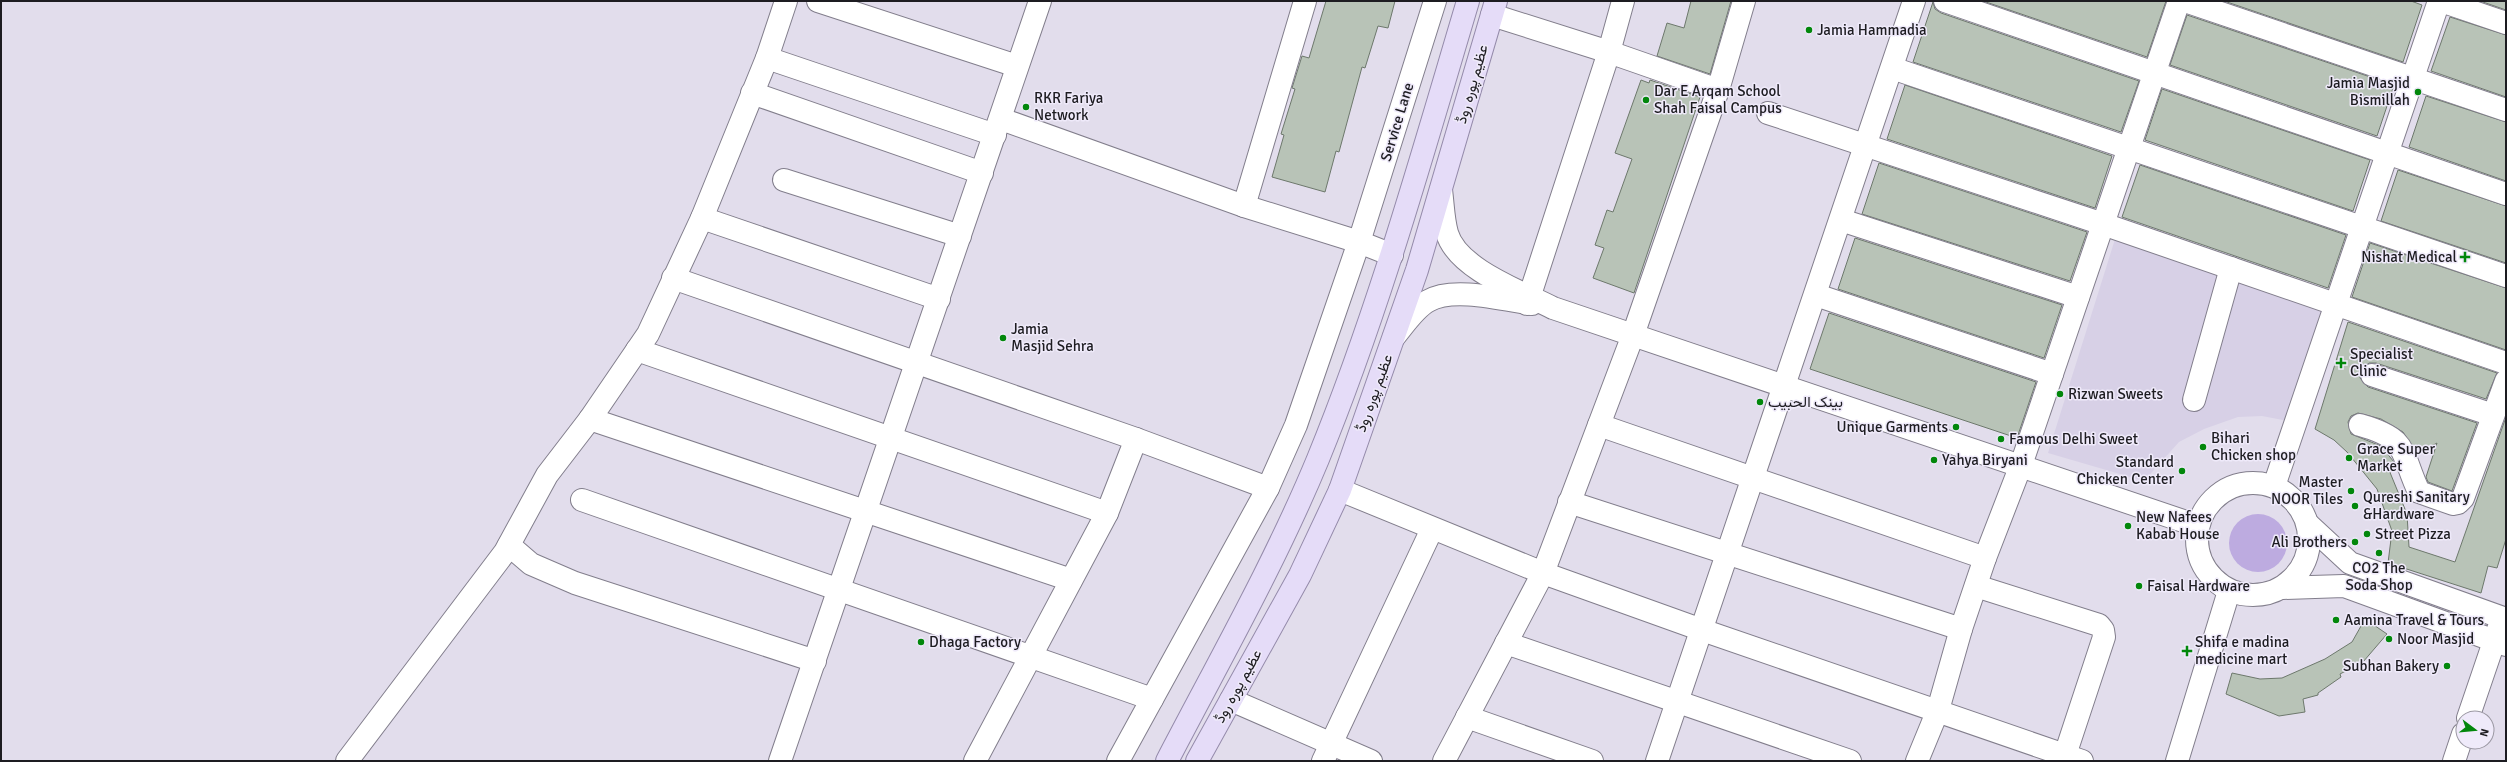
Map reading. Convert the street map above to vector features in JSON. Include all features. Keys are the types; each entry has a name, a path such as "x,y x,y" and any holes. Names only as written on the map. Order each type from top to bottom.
{"main road":[{"name":"عظیم پورہ روڈ","path":"1167,761 1270,566 1318,458 1392,255 1468,1"},
{"name":"عظیم پورہ روڈ","path":"1197,761 1300,575 1340,490 1394,337 1441,190 1494,8"}],"street":[{"path":"347,761 509,545 547,475 590,419 648,334 702,218 767,58 786,1"},
{"path":"818,1 1017,66"},
{"path":"1244,206 1305,1"},
{"name":"Service Lane","path":"1118,761 1268,488 1296,425 1359,242 1435,1"},
{"path":"1528,300 1609,52 1623,1"},
{"path":"1444,761 1543,573 1633,335 1718,90 1744,1"},
{"path":"1657,761 1785,387 1914,1"},
{"path":"1945,1 2506,194"},
{"path":"1918,761 1938,710 1961,629 1985,558 2021,465 2179,1"},
{"path":"2185,1 2506,110"},
{"path":"2274,486 2412,78 2440,1 2506,23"},
{"path":"780,761 815,662 890,436 998,127 1038,2"},
{"path":"1494,8 1609,52 1718,90"},
{"path":"767,58 998,127 1359,242 1392,255"},
{"path":"1892,68 2129,147 2361,229 2506,276"},
{"path":"752,93 982,173"},
{"path":"1768,113 1866,144 2103,224 2506,363"},
{"path":"784,180 960,236"},
{"path":"1441,190 1447,234 1459,254 1528,300"},
{"path":"702,218 939,298"},
{"path":"1841,220 2078,297"},
{"path":"2194,400 2231,268"},
{"path":"674,278 916,364 1136,439 1268,488"},
{"path":"1394,337 1428,301 1446,295 1484,296 1528,300 2021,465 2198,526"},
{"path":"1816,295 2052,374"},
{"path":"637,350 890,436 1107,513"},
{"path":"2372,375 2494,415"},
{"path":"2360,426 2389,435 2397,441 2405,453 2420,492 2453,504 2458,503 2463,498 2506,381"},
{"path":"590,419 1071,580"},
{"path":"1599,425 1985,558"},
{"path":"975,761 1107,513 1136,439"},
{"path":"2255,482 2274,486 2289,495 2301,509 2308,525 2310,544 2306,561 2296,577 2282,588 2265,595 2246,596 2229,590 2213,579 2202,564 2197,545 2198,526 2206,508 2219,494 2230,488 2255,482"},
{"path":"1340,490 1432,529 1543,573 1702,630 2074,758 2104,637 2103,630 2099,625 1976,586"},
{"path":"582,500 839,588 1152,699"},
{"path":"1570,502 1961,629"},
{"path":"2308,525 2350,563 2505,614 2500,643 2471,710"},
{"path":"1327,753 1432,529"},
{"path":"509,545 531,564 575,583 815,662"},
{"path":"2282,588 2344,586 2500,643"},
{"path":"2177,761 2229,590"},
{"path":"1506,644 1850,761"},
{"path":"1230,700 1327,753 1371,761"},
{"path":"1467,717 1592,761"},
{"path":"2454,761 2458,750"}],"shaded area":[{"path":"2116,236 2324,307 2288,421 2262,416 2238,417 2204,429 2179,442 2144,481 2048,453"},
{"path":"2258,514 2274,519 2282,527 2287,543 2282,559 2274,567 2258,572 2242,567 2234,559 2229,543 2234,527 2242,519"}],"building":[{"path":"1326,1 1395,1 1388,28 1378,26 1365,68 1362,67 1339,152 1336,151 1325,192 1272,177 1284,135 1281,134 1295,89 1292,88 1302,56 1309,58"},
{"path":"1691,1 1731,1 1710,74 1657,56 1667,23 1684,28"},
{"path":"1983,1 2166,1 2147,57"},
{"path":"2224,1 2411,1 2422,5 2403,62"},
{"path":"2480,1 2506,1 2506,10"},
{"path":"1933,2 1935,9 1941,13 2139,81 2121,132 1913,62"},
{"path":"2187,15 2394,85 2377,136 2170,65"},
{"path":"2450,17 2506,35 2506,97 2431,71"},
{"path":"1641,80 1649,83 1650,80 1700,97 1634,293 1593,278 1604,248 1595,245 1607,210 1613,212 1632,159 1615,153"},
{"path":"1905,85 2112,156 2095,208 1887,139"},
{"path":"2162,89 2370,160 2353,211 2145,140"},
{"path":"2426,96 2506,122 2506,181 2409,147"},
{"path":"1879,163 2087,232 2070,281 1862,214"},
{"path":"2140,165 2346,235 2328,288 2122,217"},
{"path":"2398,170 2506,206 2506,263 2381,221"},
{"path":"1855,238 2062,305 2044,358 1838,289"},
{"path":"2370,243 2506,288 2506,350 2352,297"},
{"path":"1829,313 2036,382 2017,438 1810,369"},
{"path":"2348,322 2497,373 2486,399 2376,363 2369,363 2360,371 2360,378 2368,387 2477,423 2452,491 2428,482 2426,477 2437,443 2417,454 2403,432 2381,419 2358,413 2351,416 2348,422 2351,434 2381,446 2394,462 2395,466 2389,470 2407,514 2409,547 2455,562 2506,417 2506,539 2497,568 2488,566 2481,593 2388,563 2392,531 2377,489 2347,452 2334,440 2315,429"},
{"path":"2365,619 2387,634 2363,662 2340,674 2341,677 2318,693 2318,695 2303,699 2305,712 2279,716 2226,694 2232,673 2260,679 2282,678 2325,659 2352,642"}],"place":[{"name":"Jamia Hammadia","path":"1809,30"},
{"name":"Jamia Masjid Bismillah","path":"2418,92"},
{"name":"Dar E Arqam School Shah Faisal Campus","path":"1646,100"},
{"name":"RKR Fariya Network","path":"1026,107"},
{"name":"Nishat Medical","path":"2465,257"},
{"name":"Jamia Masjid Sehra","path":"1003,338"},
{"name":"Specialist Clinic","path":"2341,363"},
{"name":"Rizwan Sweets","path":"2060,394"},
{"name":"بينک الحبيب","path":"1760,402"},
{"name":"Unique Garments","path":"1956,427"},
{"name":"Famous Delhi Sweet","path":"2001,439"},
{"name":"Bihari Chicken shop","path":"2203,447"},
{"name":"Grace Super Market","path":"2349,458"},
{"name":"Yahya Biryani","path":"1934,460"},
{"name":"Standard Chicken Center","path":"2182,471"},
{"name":"Master NOOR Tiles","path":"2351,491"},
{"name":"Qureshi Sanitary &Hardware","path":"2355,506"},
{"name":"New Nafees Kabab House","path":"2128,526"},
{"name":"Street Pizza","path":"2367,534"},
{"name":"Ali Brothers","path":"2355,542"},
{"name":"CO2 The Soda Shop","path":"2379,553"},
{"name":"Faisal Hardware","path":"2139,586"},
{"name":"Aamina Travel & Tours","path":"2336,620"},
{"name":"Noor Masjid","path":"2389,639"},
{"name":"Dhaga Factory","path":"921,642"},
{"name":"Shifa e madina medicine mart","path":"2187,651"},
{"name":"Subhan Bakery","path":"2447,666"}]}
